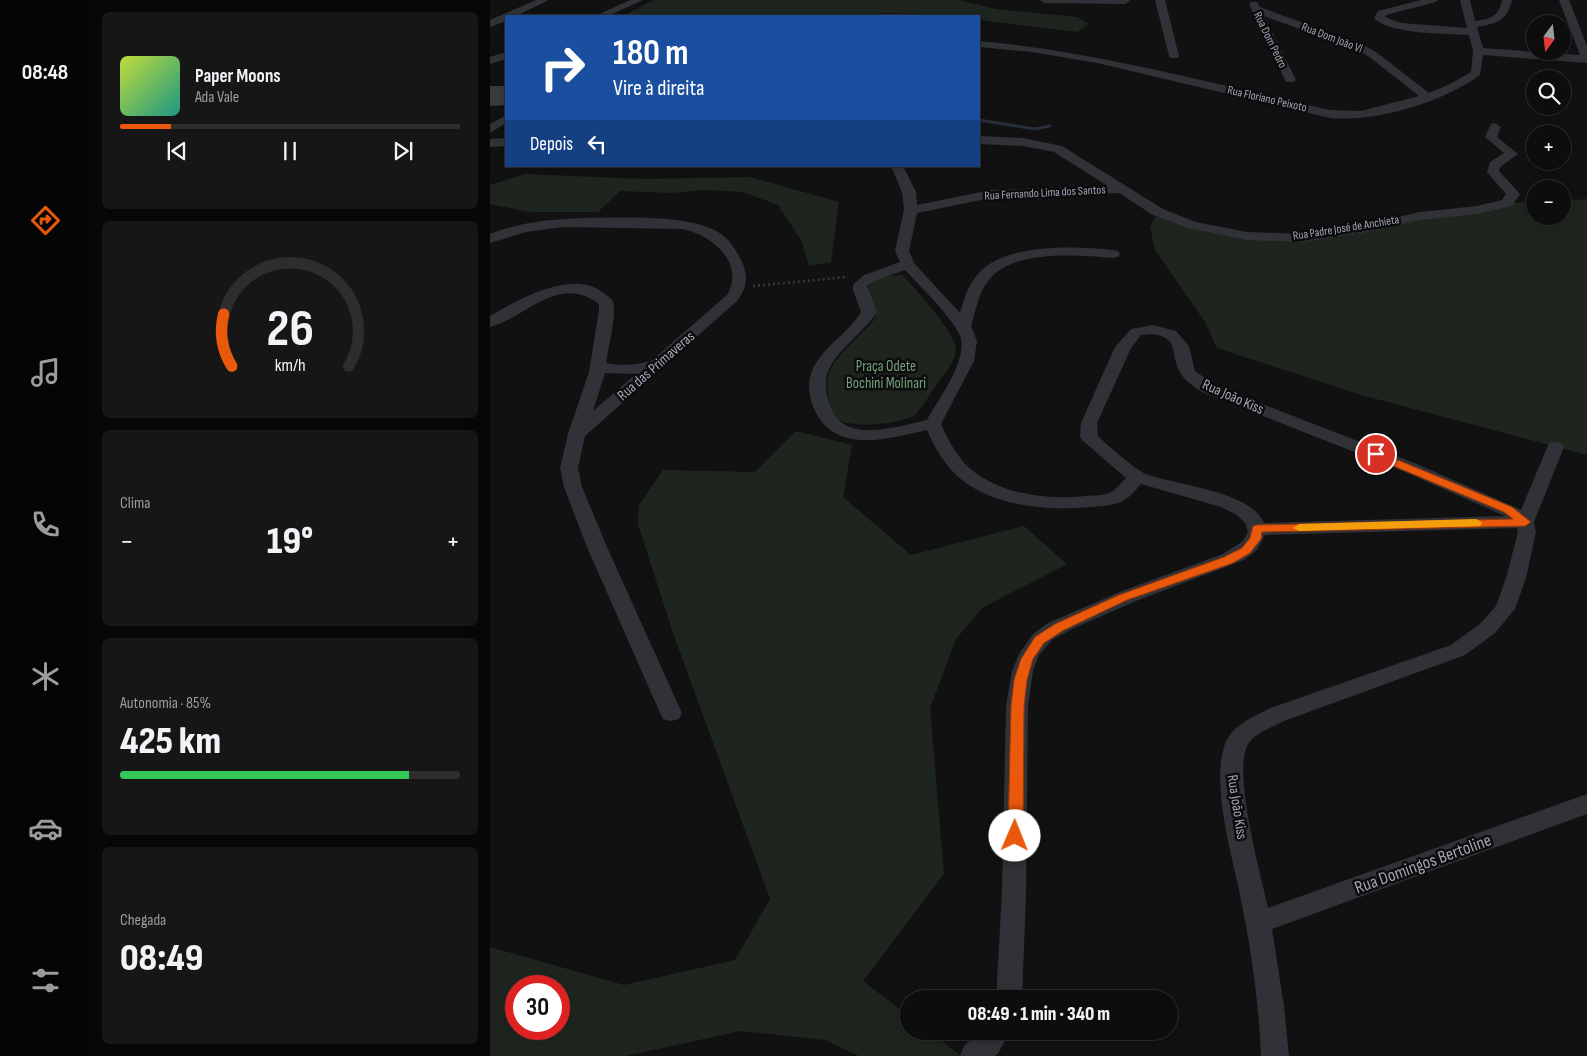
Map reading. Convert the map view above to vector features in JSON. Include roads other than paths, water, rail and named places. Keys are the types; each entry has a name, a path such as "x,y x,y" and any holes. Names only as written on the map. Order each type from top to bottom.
{"street":[{"path":"511,15 544,0"},
{"path":"602,15 638,0"},
{"path":"1046,0 1125,1"},
{"path":"1160,0 1174,56"},
{"path":"1433,0 1391,9 1382,12 1379,18 1390,24 1401,26 1473,28 1499,18 1503,14 1507,0"},
{"name":"Rua Floriano Peixoto","path":"980,44 1032,49 1097,60 1330,114 1361,115 1426,97 1462,84 1476,73 1478,51 1465,0"},
{"path":"1478,51 1587,59 1564,0"},
{"name":"Rua Dom Pedro","path":"1254,5 1290,80"},
{"name":"Rua Dom João Vl","path":"1254,5 1366,50 1426,97"},
{"path":"490,24 505,18"},
{"path":"490,61 505,54"},
{"path":"490,124 505,118"},
{"path":"490,129 505,119"},
{"name":"Rua Padre José de Anchieta","path":"980,140 1023,142 1058,149 1158,212 1193,225 1224,233 1278,238 1303,238 1367,228 1420,216 1480,210 1507,203 1512,194 1493,172 1494,165 1512,154 1507,147 1495,142 1492,137 1495,127"},
{"path":"490,136 505,137"},
{"path":"490,143 505,142"},
{"path":"897,167 908,192 911,210 902,251 908,264 963,326 969,338 969,351 964,365 933,424 941,444 954,462 976,481 1001,492 1034,501 1072,504 1113,498 1125,491 1137,477"},
{"name":"Rua Fernando Lima dos Santos","path":"911,210 991,194 1120,189"},
{"name":"Rua das Primaveras","path":"490,239 515,230 540,226 578,223 661,224 704,230 716,236 727,246 741,278 740,287 720,310 577,434"},
{"path":"963,326 975,290 985,275 997,266 1020,256 1042,252 1064,250 1113,254"},
{"path":"908,264 869,278 860,285 860,290 869,312 859,326 828,358 820,372 817,387 823,412 831,425 842,432 855,435 873,435 933,424"},
{"path":"490,322 547,294 566,289 592,291 606,302 607,310 598,366 577,434 569,468 573,487 597,547 671,713"},
{"name":"Rua João Kiss","path":"1257,528 1253,518 1241,509 1222,500 1137,477 1102,452 1089,437 1089,423 1123,347 1130,337 1138,331 1149,329 1163,331 1175,336 1180,342 1184,367 1191,376 1220,394 1411,468 1508,510 1525,522 1527,532 1516,578 1505,609 1488,628 1458,650 1276,716 1252,727 1237,743 1230,768 1234,800 1258,924 1275,1056"},
{"path":"598,366 636,370 658,364"},
{"path":"1009,990 1014,892 1017,706 1027,659 1040,640 1059,627 1123,598 1228,560 1246,550 1255,539 1257,528 1525,522 1555,447"},
{"name":"Rua Domingos Bertoline","path":"1258,924 1587,804"},
{"path":"974,1056 991,1040"}],"waterway":[{"path":"980,120 1035,129 1050,126"}],"park label":[{"name":"Praça Odete Bochini Molinari","path":"886,374"}]}
